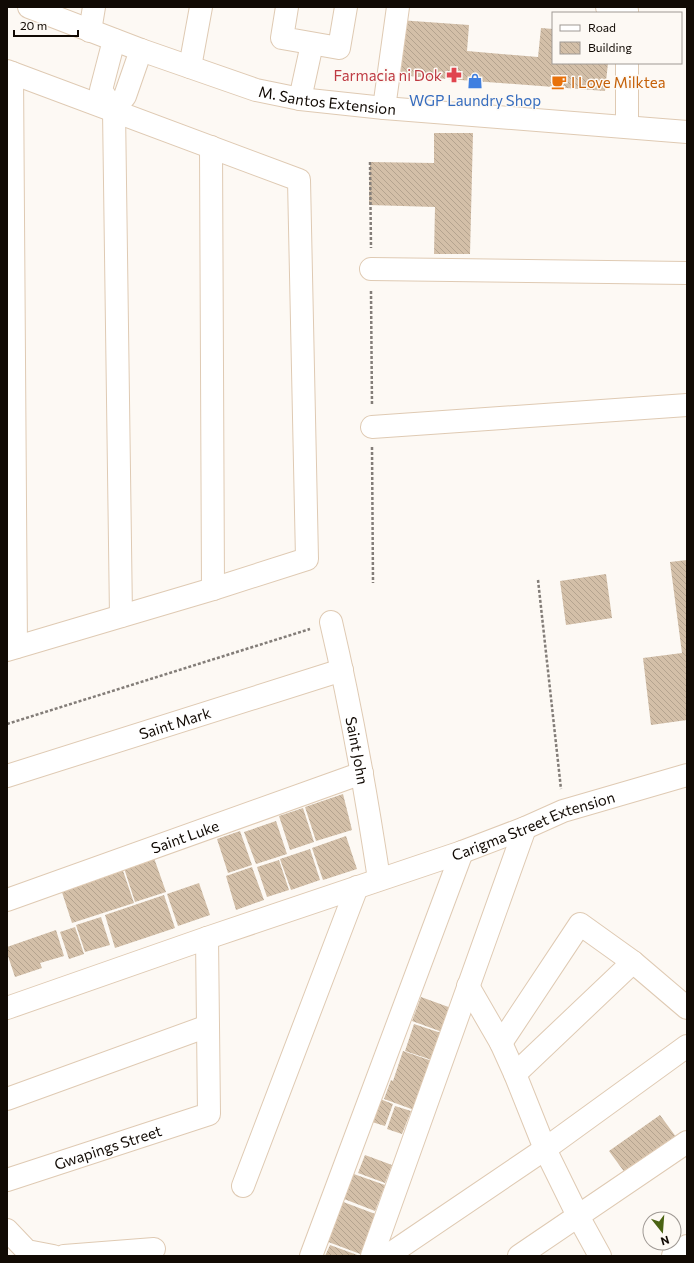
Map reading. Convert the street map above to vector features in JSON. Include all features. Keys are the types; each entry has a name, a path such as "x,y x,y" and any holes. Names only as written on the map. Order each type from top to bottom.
{"street":[{"name":"M. Santos Extension","path":"29,7 141,50 256,90 300,99 384,108 687,132"},
{"path":"90,31 94,7"},
{"path":"190,67 201,7"},
{"path":"287,7 282,38 339,48 346,7"},
{"path":"384,108 398,7"},
{"path":"608,7 627,10 627,12"},
{"path":"114,40 101,90 114,110 121,616"},
{"path":"300,99 312,44"},
{"path":"114,110 125,96 141,50"},
{"path":"627,64 627,127"},
{"path":"9,72 114,110 299,180 307,559 12,648 9,72"},
{"path":"211,147 213,588"},
{"path":"371,269 687,273"},
{"path":"372,427 687,405"},
{"name":"Saint John","path":"331,622 362,773 379,879"},
{"name":"Saint Mark","path":"7,776 342,670"},
{"name":"Saint Luke","path":"7,900 362,773"},
{"name":"Carigma Street Extension","path":"7,1008 379,879 462,852 525,828 563,811 687,775"},
{"path":"372,1256 525,828"},
{"path":"311,1256 462,852"},
{"path":"243,1186 357,887"},
{"path":"501,1043 580,924 633,962 687,1008"},
{"path":"7,1099 208,1026 207,938"},
{"path":"515,1074 633,962"},
{"path":"468,986 501,1043 545,1149 578,1216 600,1256"},
{"name":"Gwapings Street","path":"7,1180 209,1114 208,1026"},
{"path":"387,1256 545,1149 687,1046"},
{"path":"519,1256 687,1142"},
{"path":"7,1230 27,1251 53,1256"},
{"path":"673,1256 687,1246"},
{"path":"64,1256 154,1249"}],"path":[{"path":"370,162 373,583"},
{"path":"538,580 563,811"},
{"path":"7,724 331,622"}],"building":[{"path":"399,20 469,25 467,51 538,57 541,28 552,29 552,64 608,64 605,91 395,75"},
{"path":"434,133 473,133 470,254 434,254 435,207 369,205 370,162 434,163"},
{"path":"687,560 687,720 651,725 643,658 682,653 670,562"},
{"path":"606,574 612,618 566,625 560,581"},
{"path":"343,794 352,830 316,841 305,807"},
{"path":"303,808 314,842 290,850 279,816"},
{"path":"276,821 287,854 256,864 244,832"},
{"path":"240,831 252,865 228,873 217,839"},
{"path":"346,836 357,869 323,880 312,848"},
{"path":"310,849 320,880 291,890 280,859"},
{"path":"154,858 166,892 135,902 124,868"},
{"path":"279,860 289,890 267,897 257,867"},
{"path":"120,862 134,903 72,923 59,883"},
{"path":"252,867 264,900 236,910 226,876"},
{"path":"199,883 210,915 178,926 167,894"},
{"path":"164,895 175,928 115,948 105,915"},
{"path":"101,917 110,945 85,952 76,925"},
{"path":"75,927 84,954 69,959 60,932"},
{"path":"56,930 64,956 40,963 42,968 15,977 7,953 7,947"},
{"path":"421,997 454,1009 445,1033 412,1021"},
{"path":"414,1024 447,1035 438,1062 405,1051"},
{"path":"403,1051 435,1062 417,1111 384,1099 391,1080 393,1081"},
{"path":"380,1099 393,1104 385,1126 372,1122"},
{"path":"395,1106 411,1111 402,1134 387,1129"},
{"path":"660,1115 679,1141 628,1177 609,1151"},
{"path":"365,1155 392,1165 385,1183 358,1173"},
{"path":"348,1172 385,1185 375,1211 339,1197"},
{"path":"338,1200 378,1215 363,1255 323,1240"},
{"path":"330,1245 360,1256 325,1256"}],"place":[{"name":"Farmacia ni Dok","path":"454,75"},
{"name":"WGP Laundry Shop","path":"475,81"},
{"name":"I Love Milktea","path":"559,82"}]}
